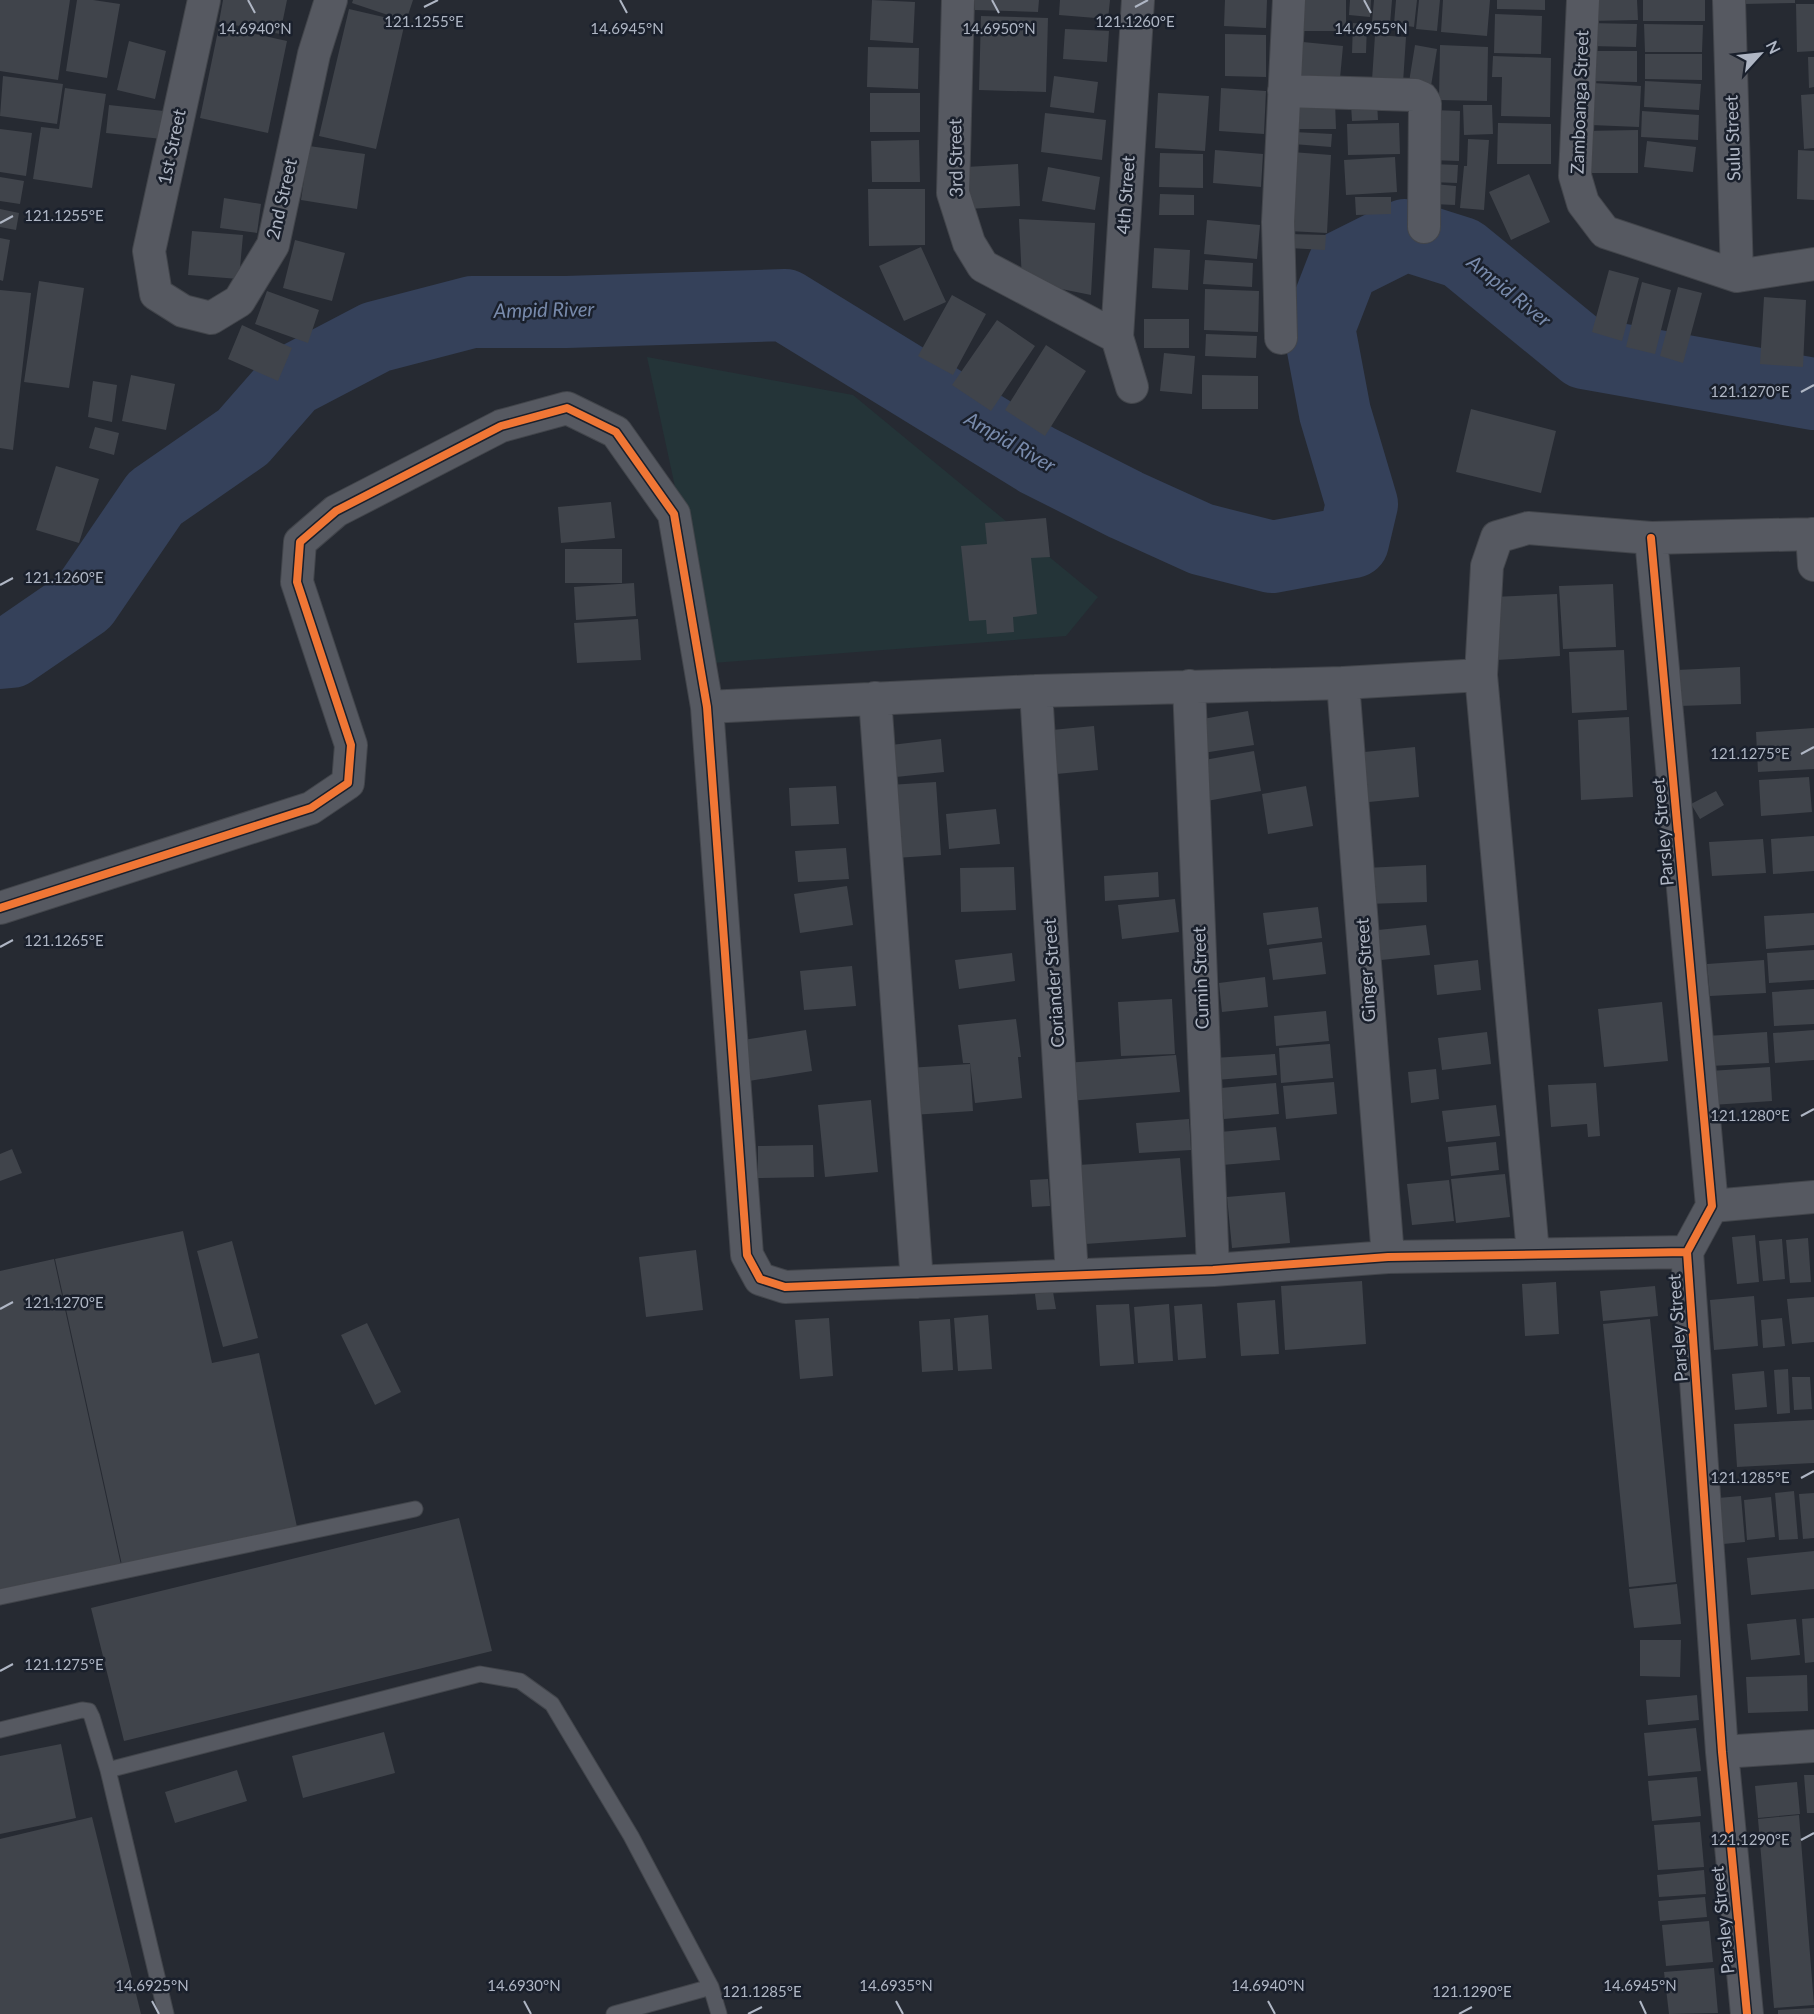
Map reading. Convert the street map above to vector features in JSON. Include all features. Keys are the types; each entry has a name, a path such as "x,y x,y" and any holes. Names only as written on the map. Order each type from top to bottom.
{"street":[{"name":"1st Street","path":"156,294 149,251 204,0"},
{"name":"2nd Street","path":"156,294 183,311 211,318 239,301 273,245 314,54 332,0"},
{"name":"3rd Street","path":"958,0 953,194 969,243 983,266 1117,337"},
{"name":"4th Street","path":"1132,387 1117,337 1138,0"},
{"path":"1281,338 1278,222 1289,0"},
{"name":"Zamboanga Street","path":"1583,0 1575,176 1583,203 1605,232 1737,276"},
{"name":"Sulu Street","path":"1729,0 1737,276"},
{"path":"1284,91 1415,95 1422,98 1425,103 1424,227"},
{"path":"1737,276 1814,264"},
{"path":"0,908 311,808 348,783 351,745 297,582 300,542 336,511 501,426 567,408 616,432 674,514 707,707 747,1255 760,1279 785,1287 1213,1270 1388,1257 1687,1252"},
{"path":"1533,1253 1481,675 1487,566 1497,537 1528,528 1651,538 1813,534 1814,565"},
{"name":"Parsley Street","path":"1651,538 1712,1206 1687,1252 1722,1752 1747,2014"},
{"path":"707,707 1036,691 1343,683 1481,675"},
{"name":"Ginger Street","path":"1343,683 1388,1257"},
{"name":"Cumin Street","path":"1190,686 1213,1270"},
{"name":"Coriander Street","path":"1036,691 1072,1275"},
{"path":"875,698 917,1282"},
{"path":"1712,1206 1814,1197"},
{"path":"1722,1752 1814,1746"}],"lane":[{"path":"0,1597 415,1509"},
{"path":"108,1770 480,1674 520,1681 552,1704 631,1836 711,1987 719,2014"},
{"path":"0,1730 82,1710 89,1712 92,1717 108,1770 166,2014"},
{"path":"614,2014 711,1987"}],"shaded area":[{"path":"647,357 853,395 1098,597 1066,636 713,663"}],"building":[{"path":"0,0 70,0 58,80 0,71"},
{"path":"77,0 120,4 107,78 66,71"},
{"path":"223,0 287,0 280,34 219,22"},
{"path":"353,0 413,0 406,21 352,3"},
{"path":"872,0 915,2 913,43 870,40"},
{"path":"975,0 1039,0 1038,12 975,10"},
{"path":"1060,0 1110,0 1108,19 1059,15"},
{"path":"1225,0 1267,0 1266,28 1224,26"},
{"path":"1297,0 1346,0 1346,31 1297,31"},
{"path":"1350,0 1371,0 1370,17 1349,15"},
{"path":"1374,0 1392,0 1390,24 1372,22"},
{"path":"1396,0 1417,0 1414,27 1394,24"},
{"path":"1419,0 1440,0 1437,31 1416,29"},
{"path":"1443,0 1490,0 1487,36 1441,32"},
{"path":"1497,0 1545,0 1545,10 1497,9"},
{"path":"1589,0 1637,0 1638,20 1589,21"},
{"path":"1643,0 1705,0 1705,21 1643,21"},
{"path":"1743,0 1795,0 1795,3 1743,4"},
{"path":"1796,4 1814,4 1814,51 1797,52"},
{"path":"349,9 405,22 376,149 319,136"},
{"path":"1495,14 1542,16 1541,54 1494,53"},
{"path":"981,16 1048,18 1046,92 979,90"},
{"path":"1353,23 1367,24 1366,53 1352,53"},
{"path":"1589,23 1637,24 1636,47 1589,46"},
{"path":"1644,24 1703,25 1702,52 1645,52"},
{"path":"219,26 287,41 268,133 200,118"},
{"path":"1065,29 1109,31 1107,62 1063,59"},
{"path":"1225,34 1266,35 1266,77 1225,76"},
{"path":"1375,35 1406,37 1403,83 1372,80"},
{"path":"129,41 166,51 155,99 117,90"},
{"path":"1293,41 1343,46 1339,89 1289,84"},
{"path":"1415,45 1437,49 1431,86 1409,82"},
{"path":"1440,45 1488,47 1487,101 1439,100"},
{"path":"868,47 919,48 918,89 867,87"},
{"path":"1590,51 1637,51 1637,82 1590,81"},
{"path":"1645,54 1702,54 1702,80 1645,79"},
{"path":"1493,56 1551,58 1550,117 1501,116 1502,77 1492,77"},
{"path":"1808,57 1814,57 1814,87 1809,88"},
{"path":"3,76 63,84 57,124 0,116"},
{"path":"1054,76 1098,82 1094,113 1050,107"},
{"path":"1645,81 1701,84 1699,110 1644,107"},
{"path":"1593,83 1641,86 1639,127 1591,125"},
{"path":"65,88 106,94 92,188 33,179 41,127 59,129"},
{"path":"1221,88 1266,91 1264,134 1219,131"},
{"path":"870,93 920,93 920,132 870,132"},
{"path":"1158,93 1209,96 1205,151 1155,148"},
{"path":"1814,94 1814,148 1804,149 1801,95"},
{"path":"1294,101 1335,101 1336,129 1294,129"},
{"path":"1377,103 1378,120 1352,121 1351,104"},
{"path":"109,105 164,111 162,139 106,133"},
{"path":"1463,105 1492,105 1493,134 1464,135"},
{"path":"1432,110 1460,111 1459,161 1430,160"},
{"path":"1642,111 1699,115 1698,140 1641,137"},
{"path":"1045,113 1106,120 1102,160 1041,152"},
{"path":"1399,123 1400,154 1348,155 1347,124"},
{"path":"1498,123 1551,124 1551,164 1497,164"},
{"path":"0,129 32,133 26,176 0,172"},
{"path":"1638,130 1638,173 1585,173 1584,131"},
{"path":"1294,132 1332,134 1331,147 1293,144"},
{"path":"1468,139 1489,140 1484,210 1460,208 1464,166 1467,166"},
{"path":"919,140 920,182 872,182 871,141"},
{"path":"1647,141 1696,147 1693,172 1644,167"},
{"path":"309,146 365,154 357,209 301,200"},
{"path":"1215,150 1263,154 1261,187 1213,183"},
{"path":"1798,150 1814,151 1814,200 1797,199"},
{"path":"1292,152 1331,155 1327,233 1288,231"},
{"path":"1160,153 1203,154 1203,188 1159,187"},
{"path":"1395,157 1397,192 1346,195 1344,160"},
{"path":"1018,164 1020,206 968,209 966,167"},
{"path":"1431,164 1458,165 1457,183 1431,182"},
{"path":"1048,167 1100,177 1095,210 1042,201"},
{"path":"1529,174 1550,222 1511,240 1489,192"},
{"path":"0,177 24,181 20,204 0,201"},
{"path":"1434,184 1456,186 1455,205 1433,204"},
{"path":"868,189 925,189 925,245 869,246"},
{"path":"1160,194 1194,195 1194,215 1159,215"},
{"path":"1355,197 1391,197 1391,214 1356,215"},
{"path":"224,198 261,204 257,233 220,228"},
{"path":"0,209 19,213 16,230 0,227"},
{"path":"1019,219 1095,223 1091,295 1022,281"},
{"path":"1207,220 1260,225 1257,259 1204,254"},
{"path":"192,231 243,235 239,279 188,275"},
{"path":"1289,234 1326,235 1325,250 1289,248"},
{"path":"0,238 10,240 3,281 0,280"},
{"path":"295,240 345,253 332,301 283,288"},
{"path":"921,247 946,302 904,321 879,266"},
{"path":"1154,248 1190,250 1188,290 1152,288"},
{"path":"1205,260 1253,263 1252,287 1203,284"},
{"path":"1609,270 1639,278 1622,341 1592,332"},
{"path":"39,281 84,288 69,388 24,382"},
{"path":"1642,282 1671,290 1655,354 1626,347"},
{"path":"1678,287 1702,293 1683,363 1660,356"},
{"path":"1205,289 1259,291 1258,332 1204,330"},
{"path":"0,290 31,293 13,450 0,448"},
{"path":"267,291 319,310 308,343 255,324"},
{"path":"952,295 986,314 953,375 918,356"},
{"path":"1764,297 1806,300 1803,367 1760,364"},
{"path":"1144,319 1189,319 1189,348 1144,348"},
{"path":"997,320 1035,346 991,411 952,385"},
{"path":"242,325 292,348 278,381 228,359"},
{"path":"1206,334 1257,336 1256,358 1205,356"},
{"path":"1046,345 1086,371 1045,436 1005,410"},
{"path":"1164,353 1195,356 1192,394 1160,391"},
{"path":"131,375 175,384 166,430 122,421"},
{"path":"1202,375 1258,376 1258,409 1202,409"},
{"path":"93,381 117,385 112,422 88,417"},
{"path":"1471,409 1556,431 1541,493 1456,472"},
{"path":"95,427 119,433 114,455 89,448"},
{"path":"56,466 99,479 79,543 36,530"},
{"path":"611,502 615,538 561,543 558,507"},
{"path":"1046,518 1050,557 1031,558 1037,614 1013,617 1014,632 987,634 986,620 969,621 961,546 987,544 985,523"},
{"path":"565,549 622,549 622,583 565,583"},
{"path":"634,583 636,616 576,620 574,587"},
{"path":"1613,584 1616,647 1563,649 1559,586"},
{"path":"1557,594 1560,656 1496,660 1493,597"},
{"path":"638,619 641,660 577,663 574,623"},
{"path":"1624,650 1627,710 1572,713 1569,652"},
{"path":"1740,667 1741,704 1679,706 1677,670"},
{"path":"1248,711 1254,745 1203,753 1197,720"},
{"path":"1629,717 1633,797 1581,800 1578,720"},
{"path":"1094,726 1098,770 1046,775 1041,731"},
{"path":"1814,728 1814,769 1758,772 1756,732"},
{"path":"941,739 944,772 886,778 883,746"},
{"path":"1415,747 1419,797 1359,803 1354,753"},
{"path":"1254,751 1261,791 1207,801 1199,761"},
{"path":"1809,777 1812,812 1761,816 1759,780"},
{"path":"936,782 941,855 895,858 889,785"},
{"path":"836,786 839,824 791,826 789,788"},
{"path":"1306,786 1313,826 1268,834 1262,794"},
{"path":"1716,791 1724,805 1700,819 1691,804"},
{"path":"996,809 1000,844 949,849 946,814"},
{"path":"1814,836 1814,871 1773,874 1771,839"},
{"path":"1763,839 1766,873 1712,876 1709,842"},
{"path":"846,848 849,879 798,882 795,851"},
{"path":"1426,865 1427,902 1367,904 1365,868"},
{"path":"1014,867 1016,910 961,912 960,868"},
{"path":"1158,872 1159,897 1105,901 1104,876"},
{"path":"847,886 853,925 800,933 794,894"},
{"path":"1175,899 1179,932 1122,939 1118,905"},
{"path":"1318,907 1322,938 1267,945 1263,913"},
{"path":"1814,913 1814,945 1766,949 1764,916"},
{"path":"1426,925 1430,955 1381,960 1378,930"},
{"path":"1322,942 1326,974 1273,980 1269,949"},
{"path":"1814,950 1814,980 1769,983 1767,953"},
{"path":"1012,953 1015,981 959,989 955,960"},
{"path":"1478,960 1481,990 1437,995 1434,965"},
{"path":"1764,960 1766,993 1710,996 1707,964"},
{"path":"852,966 856,1006 804,1010 800,971"},
{"path":"1265,977 1268,1007 1222,1012 1219,983"},
{"path":"1814,989 1814,1024 1774,1026 1772,992"},
{"path":"1172,999 1175,1054 1121,1056 1118,1002"},
{"path":"1662,1002 1668,1061 1604,1067 1598,1009"},
{"path":"1326,1011 1329,1041 1276,1046 1274,1016"},
{"path":"1016,1019 1021,1057 1018,1057 1022,1098 975,1103 970,1063 963,1063 958,1025"},
{"path":"806,1030 812,1071 749,1081 743,1040"},
{"path":"1814,1030 1814,1060 1775,1063 1773,1033"},
{"path":"1487,1032 1491,1064 1442,1070 1438,1038"},
{"path":"1767,1032 1769,1063 1710,1066 1707,1036"},
{"path":"1330,1044 1333,1078 1281,1083 1279,1048"},
{"path":"1275,1054 1277,1075 1216,1080 1214,1058"},
{"path":"1176,1055 1180,1092 1069,1101 1065,1063"},
{"path":"970,1064 973,1111 912,1115 908,1068"},
{"path":"1770,1067 1772,1101 1712,1105 1710,1071"},
{"path":"1436,1069 1439,1099 1411,1103 1408,1072"},
{"path":"1334,1082 1337,1114 1286,1119 1283,1086"},
{"path":"1276,1083 1279,1114 1224,1119 1221,1088"},
{"path":"1596,1083 1600,1136 1588,1137 1587,1124 1551,1127 1548,1085"},
{"path":"871,1100 878,1172 825,1177 818,1105"},
{"path":"1496,1105 1500,1136 1446,1142 1442,1111"},
{"path":"1189,1119 1191,1150 1139,1153 1136,1123"},
{"path":"1276,1127 1280,1160 1222,1165 1220,1132"},
{"path":"1496,1142 1499,1170 1451,1176 1448,1147"},
{"path":"813,1145 814,1177 758,1178 758,1146"},
{"path":"12,1149 22,1173 0,1181 0,1154"},
{"path":"1180,1158 1186,1237 1085,1244 1079,1165"},
{"path":"1505,1174 1510,1217 1456,1223 1451,1179"},
{"path":"1048,1179 1050,1206 1032,1207 1030,1180"},
{"path":"1449,1180 1454,1221 1412,1225 1407,1184"},
{"path":"1285,1192 1290,1243 1232,1248 1227,1197"},
{"path":"183,1231 212,1363 259,1353 297,1527 122,1565 55,1259"},
{"path":"1755,1235 1759,1282 1737,1284 1732,1237"},
{"path":"1808,1238 1811,1282 1790,1283 1786,1240"},
{"path":"1782,1239 1785,1279 1763,1281 1759,1241"},
{"path":"232,1241 258,1338 223,1347 197,1251"},
{"path":"696,1250 703,1310 646,1317 639,1257"},
{"path":"54,1259 121,1565 0,1591 0,1271"},
{"path":"1362,1281 1366,1344 1285,1350 1281,1286"},
{"path":"1556,1282 1559,1334 1525,1336 1522,1284"},
{"path":"1655,1286 1658,1316 1603,1321 1600,1291"},
{"path":"1053,1292 1056,1309 1037,1310 1035,1294"},
{"path":"1754,1296 1758,1346 1714,1350 1710,1300"},
{"path":"1814,1297 1814,1342 1792,1344 1787,1299"},
{"path":"1275,1300 1279,1354 1241,1356 1237,1303"},
{"path":"1129,1304 1134,1364 1100,1366 1096,1305"},
{"path":"1169,1304 1173,1361 1138,1363 1134,1307"},
{"path":"1202,1304 1206,1358 1178,1360 1174,1306"},
{"path":"988,1315 992,1369 958,1371 954,1318"},
{"path":"829,1318 833,1376 800,1379 795,1320"},
{"path":"1782,1318 1785,1346 1763,1348 1761,1320"},
{"path":"950,1319 953,1370 922,1372 919,1321"},
{"path":"1650,1319 1676,1582 1629,1587 1603,1324"},
{"path":"367,1323 401,1392 375,1405 341,1335"},
{"path":"1788,1369 1790,1413 1777,1414 1774,1370"},
{"path":"1764,1371 1767,1407 1735,1410 1732,1374"},
{"path":"1792,1377 1810,1377 1812,1409 1794,1410"},
{"path":"1814,1420 1814,1463 1737,1467 1734,1424"},
{"path":"1794,1491 1798,1539 1779,1540 1775,1493"},
{"path":"1814,1493 1814,1538 1803,1539 1799,1494"},
{"path":"1741,1496 1745,1542 1723,1544 1718,1498"},
{"path":"1771,1497 1775,1537 1747,1540 1744,1500"},
{"path":"459,1518 492,1651 124,1741 91,1608"},
{"path":"1814,1551 1814,1589 1751,1595 1747,1558"},
{"path":"1677,1584 1681,1624 1634,1628 1629,1589"},
{"path":"1814,1618 1814,1662 1805,1663 1802,1619"},
{"path":"1796,1619 1800,1655 1751,1660 1747,1624"},
{"path":"1640,1640 1681,1640 1680,1677 1640,1676"},
{"path":"1807,1675 1808,1711 1748,1713 1746,1677"},
{"path":"1697,1695 1699,1720 1648,1725 1646,1700"},
{"path":"1696,1728 1701,1771 1648,1776 1644,1733"},
{"path":"384,1732 395,1773 303,1798 292,1756"},
{"path":"61,1744 76,1818 0,1834 0,1756"},
{"path":"237,1770 247,1801 175,1823 165,1792"},
{"path":"1804,1775 1814,1775 1814,1813 1807,1813"},
{"path":"1697,1777 1701,1816 1652,1821 1648,1781"},
{"path":"1797,1782 1800,1814 1758,1818 1755,1786"},
{"path":"1799,1815 1814,2005 1774,2008 1758,1819"},
{"path":"92,1817 141,2014 0,2014 0,1839"},
{"path":"1700,1822 1704,1867 1658,1870 1654,1825"},
{"path":"1704,1870 1706,1894 1659,1897 1657,1875"},
{"path":"1705,1897 1707,1917 1660,1921 1658,1901"},
{"path":"1709,1921 1713,1962 1666,1966 1662,1925"},
{"path":"1714,1968 1718,2013 1669,2014 1664,1972"},
{"path":"1814,2008 1814,2014 1778,2014 1778,2010"}],"waterway":[{"name":"Ampid River","path":"0,653 11,652 84,602 155,498 243,437 292,381 376,337 472,312 566,312 785,305 1037,460 1126,505 1201,539 1272,557 1353,542 1362,504 1335,413 1319,328 1343,266 1405,235 1462,253 1584,353 1814,394"}],"cycle path":[{"path":"0,908 311,808 348,783 351,745 297,582 300,542 336,511 501,426 567,408 616,432 674,514 707,707 747,1255 760,1279 785,1287 1213,1270 1388,1257 1687,1252"},
{"path":"1651,538 1712,1206 1687,1252 1722,1752 1747,2014"}]}
